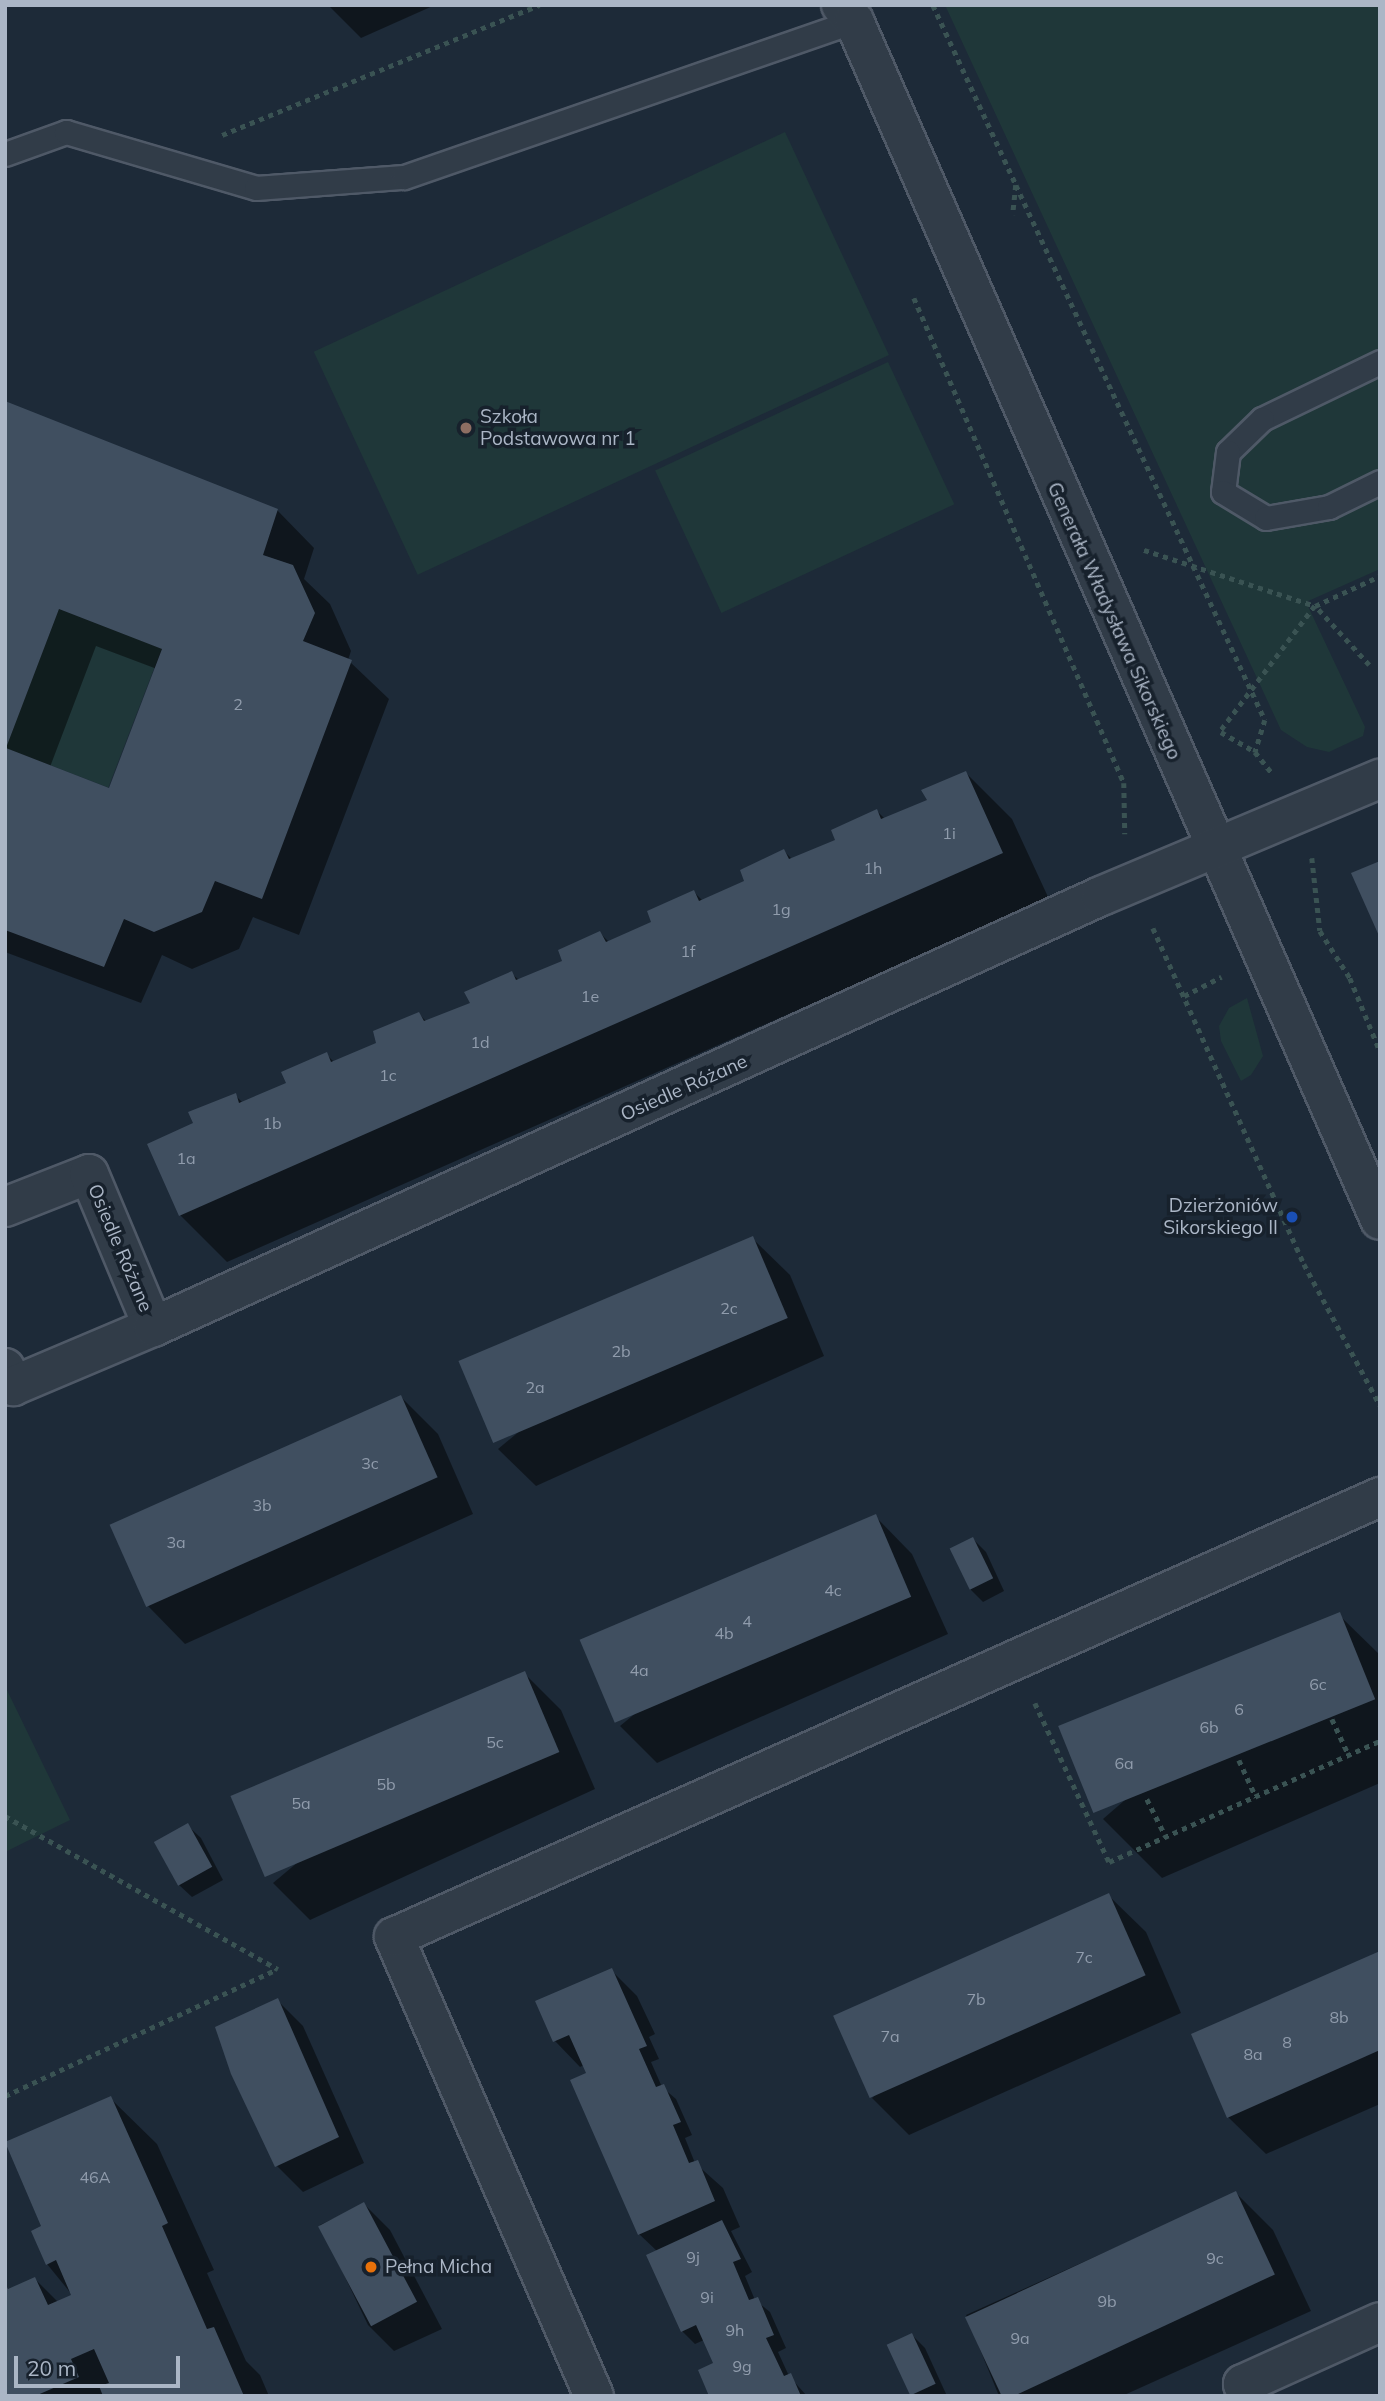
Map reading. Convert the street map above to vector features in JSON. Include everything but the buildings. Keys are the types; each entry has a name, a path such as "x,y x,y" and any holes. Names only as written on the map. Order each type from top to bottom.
{"street":[{"name":"Generała Władysława Sikorskiego","path":"849,11 1214,849 1380,1220"},
{"name":"Osiedle Różane","path":"5,1368 13,1386 153,1327 1101,896 1380,779"},
{"name":"Osiedle Różane","path":"5,1207 89,1174 153,1327"},
{"path":"594,2396 394,1937 1380,1497"},
{"path":"1234,2392 1380,2322"}],"lane":[{"path":"5,154 66,132 256,188 404,177 849,11"},
{"path":"1380,362 1262,419 1228,452 1223,492 1266,518 1329,507 1380,482"}],"path":[{"path":"214,138 539,5"},
{"path":"933,5 1253,691 1265,720 1255,752"},
{"path":"1013,215 1016,185"},
{"path":"914,298 1124,783 1128,822 1123,846"},
{"path":"1144,550 1315,606 1369,665"},
{"path":"1277,779 1255,752 1220,732 1315,606 1380,576"},
{"path":"1311,850 1320,930 1350,978 1380,1051"},
{"path":"1149,918 1304,1264 1320,1288 1380,1405"},
{"path":"1184,996 1226,975"},
{"path":"1030,1692 1109,1862 1380,1741"},
{"path":"1332,1719 1349,1755"},
{"path":"1239,1760 1256,1797"},
{"path":"1147,1800 1166,1837"},
{"path":"5,1816 278,1969 5,2095"}],"green space":[{"path":"945,5 1380,5 1380,569 1306,602 1365,727 1363,736 1329,752 1307,747 1281,730"},
{"path":"785,132 889,355 418,575 314,352"},
{"path":"888,362 954,504 721,613 655,471"},
{"path":"59,609 162,648 108,788 6,748"},
{"path":"1247,998 1263,1056 1251,1075 1241,1081 1221,1041 1219,1026 1229,1008"},
{"path":"5,1686 70,1820 5,1852"}],"place":[{"name":"Szkoła Podstawowa nr 1","path":"466,428"},
{"name":"Dzierżoniów Sikorskiego II","path":"1292,1217"},
{"name":"Pełna Micha","path":"371,2267"}]}
